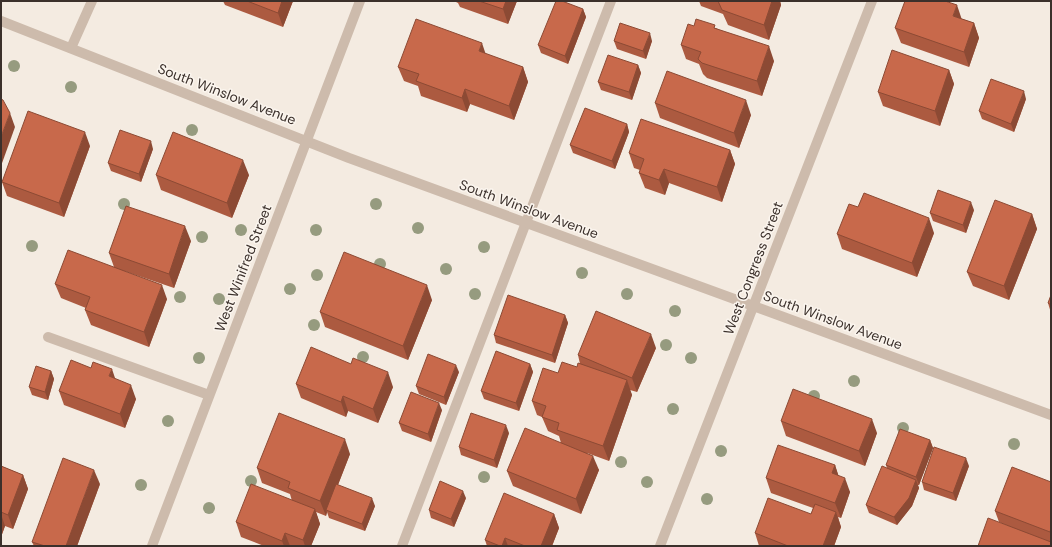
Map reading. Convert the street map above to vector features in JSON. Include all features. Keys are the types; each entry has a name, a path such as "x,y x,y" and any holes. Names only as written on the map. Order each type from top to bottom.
{"street":[{"path":"71,48 92,1"},
{"name":"West Winifred Street","path":"152,546 360,1"},
{"path":"402,546 611,1"},
{"name":"West Congress Street","path":"660,546 872,1"},
{"name":"South Winslow Avenue","path":"1,21 307,140 349,158 1051,415"},
{"path":"48,337 210,395"}],"building":[{"path":"247,1 282,1 278,13"},
{"path":"479,1 506,1 503,9"},
{"path":"556,1 562,1 583,9 565,56 538,45"},
{"path":"718,1 772,1 764,25 722,10"},
{"path":"905,1 945,1 957,5 953,16 974,23 964,52 895,28"},
{"path":"416,19 482,43 479,51 523,67 509,106 465,89 462,98 416,81 419,74 398,67"},
{"path":"696,19 715,25 714,28 769,46 757,81 702,63 698,59 701,52 681,45 688,24 694,26"},
{"path":"620,23 650,33 643,51 614,41"},
{"path":"892,50 949,70 935,111 878,92"},
{"path":"608,55 638,65 629,92 598,82"},
{"path":"667,71 746,100 734,133 655,103"},
{"path":"991,79 1024,91 1011,124 979,111"},
{"path":"1,99 10,113 1,137"},
{"path":"585,108 627,124 612,161 570,145"},
{"path":"28,111 85,132 59,203 2,182"},
{"path":"641,119 730,150 717,187 664,169 659,180 639,173 644,159 629,153"},
{"path":"120,130 151,141 139,174 108,163"},
{"path":"173,132 243,160 227,203 156,175"},
{"path":"938,190 971,202 963,225 930,213"},
{"path":"864,193 929,218 912,263 837,234 849,204 858,207"},
{"path":"995,200 1032,214 1004,286 967,272"},
{"path":"126,206 185,226 169,274 109,253"},
{"path":"68,250 162,285 144,332 85,310 90,297 55,284"},
{"path":"344,252 427,285 403,346 320,312"},
{"path":"508,295 565,315 552,355 494,335"},
{"path":"1051,295 1051,305 1048,303"},
{"path":"596,311 651,334 632,378 578,355"},
{"path":"311,347 351,364 353,358 388,372 373,409 343,396 341,402 296,384"},
{"path":"496,351 530,364 516,403 481,391"},
{"path":"428,354 456,365 444,397 416,386"},
{"path":"71,360 91,368 93,362 112,369 109,376 131,385 120,414 59,391"},
{"path":"562,362 577,367 578,363 627,380 603,446 557,430 559,423 542,417 546,406 532,401 543,368 558,373"},
{"path":"36,366 51,371 45,392 29,387"},
{"path":"793,389 872,419 859,451 781,421"},
{"path":"411,392 439,403 428,434 399,423"},
{"path":"279,413 345,439 320,501 288,488 290,482 257,468"},
{"path":"471,413 506,425 494,460 459,447"},
{"path":"525,428 593,456 576,499 507,471"},
{"path":"900,429 930,440 916,477 886,465"},
{"path":"778,445 835,465 832,473 845,478 835,503 766,478"},
{"path":"934,447 966,458 953,493 922,482"},
{"path":"63,458 94,470 66,546 45,546 32,542"},
{"path":"1,466 23,475 8,515 1,512"},
{"path":"882,466 916,480 909,498 894,517 866,505"},
{"path":"1012,467 1051,482 1050,532 995,511"},
{"path":"440,481 463,491 451,519 429,510"},
{"path":"251,484 315,509 303,540 285,533 282,541 236,522"},
{"path":"336,484 372,498 362,524 326,510"},
{"path":"504,493 554,514 541,546 525,546 505,538 502,546 500,546 485,540"},
{"path":"768,498 811,514 815,504 836,512 823,546 788,546 755,533"},
{"path":"988,518 1051,542 1051,546 978,546"}]}
